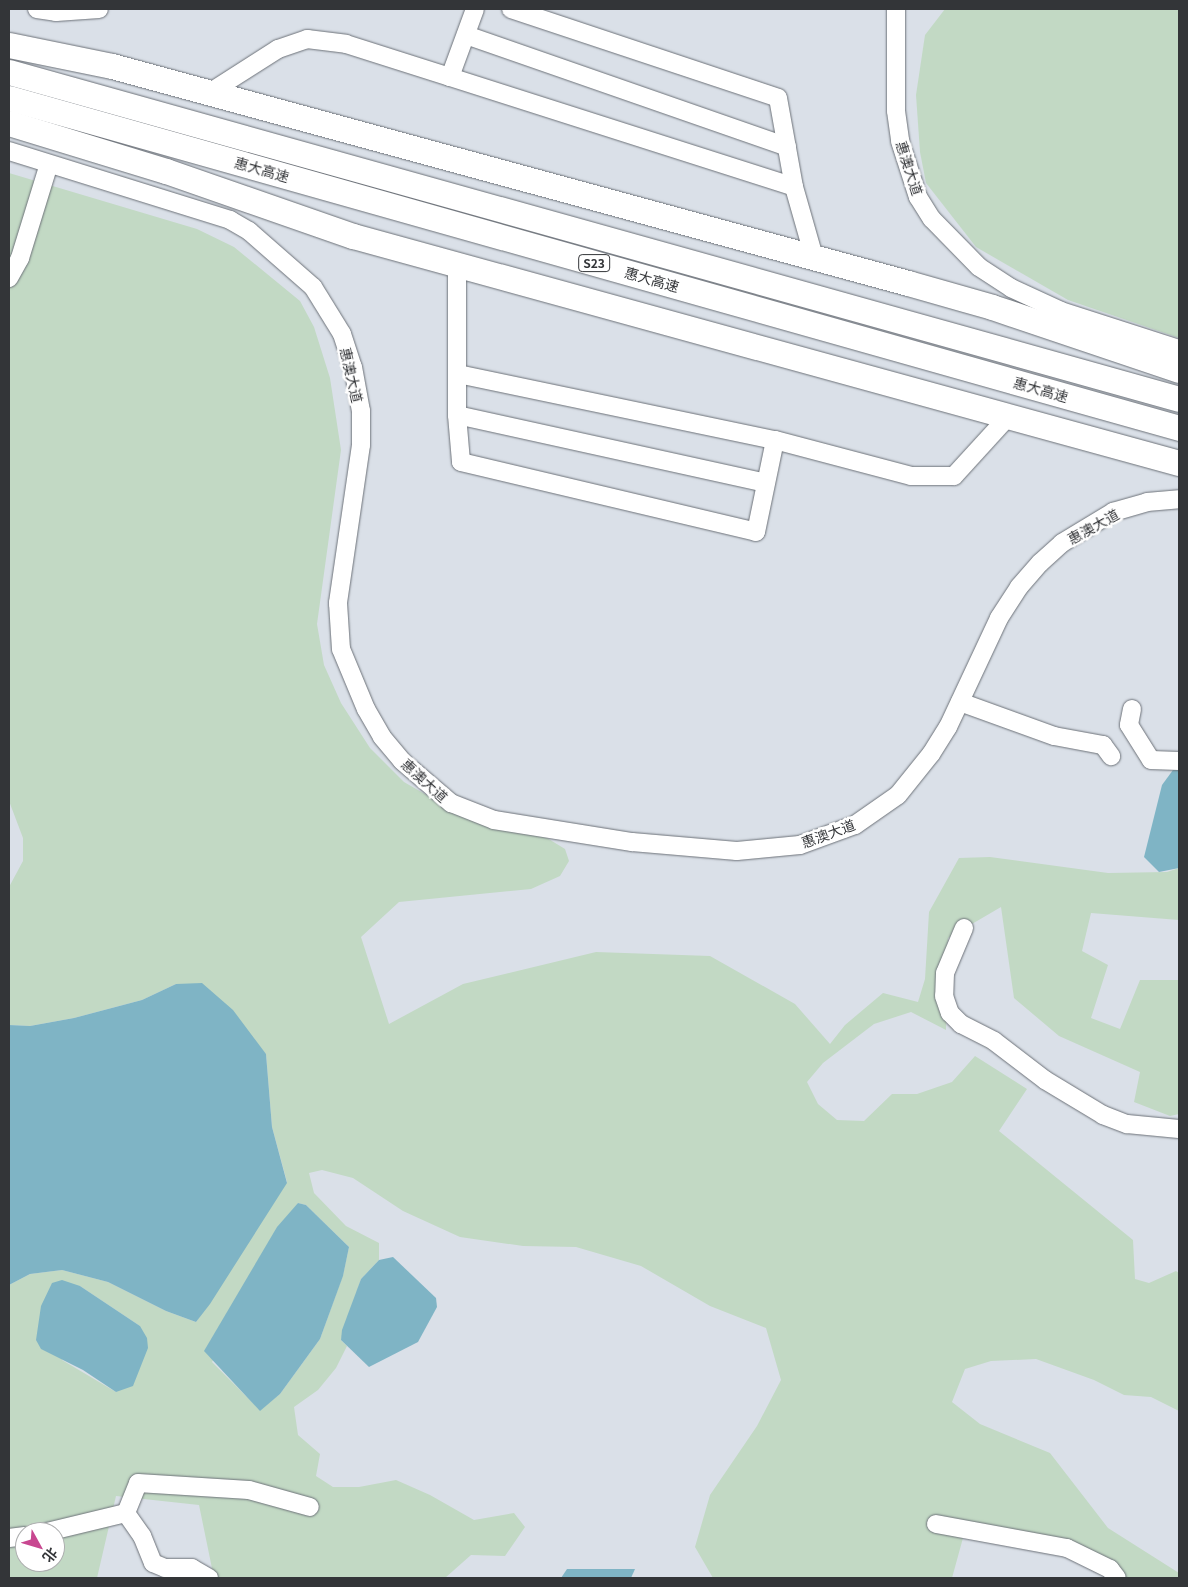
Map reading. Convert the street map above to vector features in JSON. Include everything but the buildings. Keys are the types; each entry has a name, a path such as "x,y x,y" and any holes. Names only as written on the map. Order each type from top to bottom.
{"highway":[{"path":"9,45 112,66 992,307 1179,370"},
{"name":"惠大高速","path":"9,72 1179,399"},
{"name":"惠大高速","path":"9,98 1179,428"},
{"path":"9,123 166,171 353,236 1007,418 1179,463"}],"street":[{"path":"38,9 56,12 99,9"},
{"path":"450,77 475,9"},
{"path":"511,9 778,98 794,186 814,258"},
{"name":"惠澳大道","path":"896,9 896,111 900,141 918,197 932,219 979,267 1011,288 1061,311 1179,349"},
{"path":"466,35 786,147"},
{"path":"209,92 278,49 306,39 346,44 794,186"},
{"name":"惠澳大道","path":"9,152 230,220 249,231 313,287 342,334 354,367 361,411 362,445 338,603 341,649 351,678 382,737 425,783 451,803 494,820 528,828 632,842 737,851 800,845 855,825 898,795 931,754 960,702 999,618 1019,587 1057,548 1113,512 1147,502 1179,499"},
{"path":"9,278 20,258 49,164"},
{"path":"457,264 457,415 461,462 756,532 775,440"},
{"path":"458,374 775,440 911,476 954,476 1007,418"},
{"path":"457,415 766,483"},
{"path":"960,702 1054,736 1102,745 1110,756"},
{"path":"1132,709 1129,725 1151,760 1179,761"},
{"path":"964,928 945,973 944,996 950,1014 961,1024 994,1041 1045,1080 1103,1115 1127,1124 1179,1129"},
{"path":"126,1513 138,1484 249,1490 310,1507"},
{"path":"65,1528 126,1513"},
{"path":"126,1513 142,1536 153,1563 165,1568 192,1568 208,1578"},
{"path":"936,1524 1067,1548 1110,1569 1117,1578"}],"green space":[{"path":"945,9 1179,9 1179,338 1068,300 976,247 926,183 920,152 916,95 925,35"},
{"path":"9,173 197,229 234,247 300,301 314,327 330,378 341,450 317,624 324,665 341,703 370,748 404,782 470,820 547,838 565,849 569,861 560,876 531,889 399,902 361,937 389,1024 463,984 596,952 710,956 795,1004 830,1044 845,1025 883,993 918,1002 925,979 929,912 959,858 990,857 1108,873 1167,872 1179,868 1179,920 1091,913 1082,951 1108,965 1091,1018 1120,1029 1140,980 1179,980 1179,1114 1170,1116 1134,1102 1140,1072 1059,1036 1014,998 1001,907 948,938 946,1030 911,1012 874,1024 823,1063 807,1082 818,1104 837,1120 864,1121 892,1094 917,1094 952,1082 975,1056 1027,1089 999,1131 1133,1240 1135,1279 1149,1283 1176,1271 1179,1273 1179,1411 1151,1397 1124,1395 1094,1380 1036,1359 991,1361 965,1369 952,1402 980,1424 1050,1453 1108,1528 1179,1573 1179,1578 1118,1578 1046,1541 966,1527 952,1578 713,1578 695,1547 710,1495 757,1426 781,1380 766,1328 710,1306 641,1266 576,1247 523,1246 460,1237 403,1211 353,1178 322,1170 309,1173 314,1193 346,1226 379,1243 379,1260 361,1279 341,1340 347,1346 336,1368 318,1390 294,1407 298,1435 320,1454 316,1476 333,1487 359,1487 396,1480 430,1495 474,1520 514,1513 525,1527 505,1556 471,1555 445,1578 214,1578 199,1505 116,1496 97,1578 9,1578 9,1285 30,1274 62,1270 108,1282 166,1311 196,1322 287,1182 272,1127 266,1054 176,984 142,1000 74,1018 30,1026 9,1025 9,887 23,861 23,838 9,801","holes":["298,1203 306,1205 349,1247 343,1275 320,1339 280,1394 260,1410 212,1362","80,1286 140,1326 116,1392 62,1360"]}],"water":[{"path":"1179,769 1179,868 1159,872 1144,857 1162,785 1173,770"},
{"path":"202,983 233,1010 266,1054 272,1127 287,1183 210,1304 196,1322 166,1311 108,1282 62,1270 30,1274 9,1285 9,1025 30,1026 74,1018 142,1000 176,984"},
{"path":"298,1203 306,1205 349,1247 343,1276 320,1339 280,1394 260,1411 204,1351 277,1227"},
{"path":"393,1257 436,1298 437,1307 418,1342 369,1367 341,1340 342,1330 361,1279 379,1260"},
{"path":"62,1280 80,1286 140,1326 147,1338 148,1348 133,1386 116,1392 83,1370 41,1349 36,1340 41,1306 52,1283"},
{"path":"567,1569 635,1569 631,1578 561,1578"}]}
